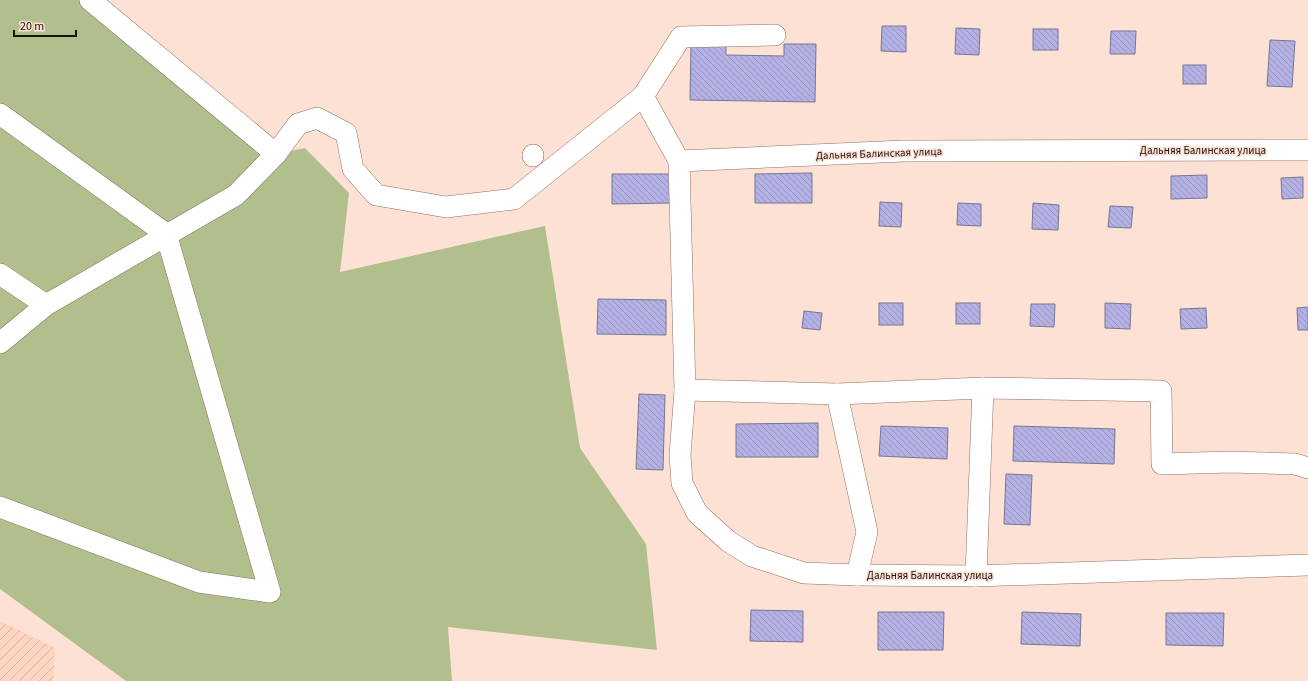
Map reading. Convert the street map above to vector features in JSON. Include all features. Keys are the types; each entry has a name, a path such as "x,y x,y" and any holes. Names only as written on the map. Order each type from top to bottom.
{"street":[{"path":"90,0 276,154"},
{"path":"0,343 46,305 166,234 236,195 276,154 298,124 317,118 346,133 353,169 376,195 446,207 514,199 643,96 681,37 775,35"},
{"path":"643,96 679,161"},
{"path":"0,114 166,234 270,592 198,582 0,507"},
{"name":"Дальняя Балинская улица","path":"1308,150 904,151 679,161 685,390 680,455 682,483 697,512 728,541 752,556 804,573 976,576 1308,565"},
{"path":"0,274 46,305"},
{"path":"685,390 837,394 983,388 1161,391 1162,464 1230,462 1295,464 1308,468"},
{"path":"976,576 983,388"},
{"path":"837,394 867,532 857,575"}],"shaded area":[{"path":"0,621 55,648 53,681 0,681"}],"green space":[{"path":"0,0 90,0 276,154 305,148 349,193 340,272 545,226 580,448 646,544 657,650 448,627 452,681 126,681 0,589"}],"building":[{"path":"882,26 906,26 906,52 881,51"},
{"path":"956,28 980,29 979,55 955,54"},
{"path":"1033,29 1058,29 1058,50 1033,50"},
{"path":"1111,31 1136,31 1135,54 1110,54"},
{"path":"1270,40 1295,41 1292,87 1267,86"},
{"path":"691,43 726,43 726,55 784,56 784,44 816,44 815,102 690,100"},
{"path":"1183,65 1206,65 1206,84 1183,84"},
{"path":"812,173 812,203 755,203 755,174"},
{"path":"612,174 672,174 672,203 612,204"},
{"path":"1207,175 1207,198 1171,199 1171,176"},
{"path":"1303,177 1303,198 1282,199 1281,178"},
{"path":"880,202 902,203 901,227 879,226"},
{"path":"958,203 981,204 981,226 957,225"},
{"path":"1033,203 1059,205 1058,230 1032,229"},
{"path":"1110,206 1133,207 1131,228 1108,227"},
{"path":"598,299 666,300 666,335 597,334"},
{"path":"879,303 903,303 903,325 879,325"},
{"path":"956,303 980,303 980,324 956,324"},
{"path":"1105,303 1131,304 1130,329 1105,328"},
{"path":"1031,304 1055,304 1054,327 1030,326"},
{"path":"1308,307 1308,330 1298,330 1297,308"},
{"path":"1206,308 1207,328 1181,329 1180,309"},
{"path":"804,311 822,313 820,330 802,328"},
{"path":"639,394 665,395 663,470 636,469"},
{"path":"818,423 818,457 736,457 736,424"},
{"path":"881,426 948,428 947,459 879,456"},
{"path":"1014,426 1115,429 1114,464 1013,461"},
{"path":"1006,474 1032,475 1030,525 1004,524"},
{"path":"751,610 803,611 803,642 750,641"},
{"path":"878,612 944,612 943,650 878,650"},
{"path":"1022,612 1081,614 1080,646 1021,644"},
{"path":"1166,613 1224,613 1223,646 1166,645"}]}
